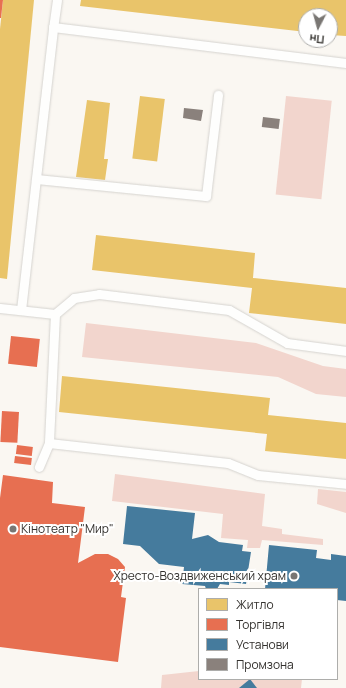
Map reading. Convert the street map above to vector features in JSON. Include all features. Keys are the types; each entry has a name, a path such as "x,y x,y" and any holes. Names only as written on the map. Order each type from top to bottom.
{"lane":[{"path":"21,310 56,0"},
{"path":"54,27 346,63"},
{"path":"36,179 206,196 218,95"},
{"path":"0,308 55,314 74,298 99,294 229,310 287,343 346,351"},
{"path":"38,467 49,443 55,314"},
{"path":"49,443 228,464 258,475 346,484"}],"shaded area":[{"path":"286,96 332,101 321,199 276,194"},
{"path":"86,323 256,343 323,366 346,369 346,397 316,394 278,377 82,357"},
{"path":"115,474 265,494 262,526 282,529 282,534 323,539 323,545 262,540 260,548 247,548 248,540 221,538 223,514 112,501"},
{"path":"318,489 346,492 346,513 317,504"},
{"path":"198,671 198,680 302,680 301,688 161,688 162,675"}],"building: Житло":[{"path":"3,0 34,0 7,279 0,278 0,29"},
{"path":"81,0 346,0 346,36 338,36 338,8 298,8 298,31 80,6"},
{"path":"140,96 165,99 157,162 132,159"},
{"path":"87,100 110,103 104,159 108,159 105,180 76,177"},
{"path":"96,235 255,253 253,278 346,288 346,324 249,313 252,288 92,270"},
{"path":"62,376 270,398 268,415 346,423 346,459 265,451 267,434 59,412"}],"building: Торгівля":[{"path":"0,0 3,0 1,18 0,18"},
{"path":"11,336 40,339 37,367 8,364"},
{"path":"2,411 19,412 17,443 0,442"},
{"path":"17,445 33,447 32,456 16,454"},
{"path":"15,456 32,458 31,465 14,463"},
{"path":"3,475 53,482 52,503 85,507 78,563 95,554 108,554 118,559 125,567 121,597 126,598 118,662 0,647 0,498"}],"building: Установи":[{"path":"127,506 195,513 192,539 208,535 219,542 243,545 242,551 251,552 246,584 229,582 229,585 220,584 218,588 206,588 205,586 182,584 184,567 159,564 140,546 123,544"},
{"path":"269,545 317,550 316,558 331,560 331,554 346,556 346,601 338,600 338,588 265,588"},
{"path":"251,680 257,688 239,688"}],"building: Промзона":[{"path":"184,108 203,110 201,121 183,118"},
{"path":"263,117 280,119 279,129 262,127"}],"place":[{"name":"Кінотеатр \"Мир\"","path":"13,529"},
{"name":"Хресто-Воздвиженський храм","path":"294,576"}]}
